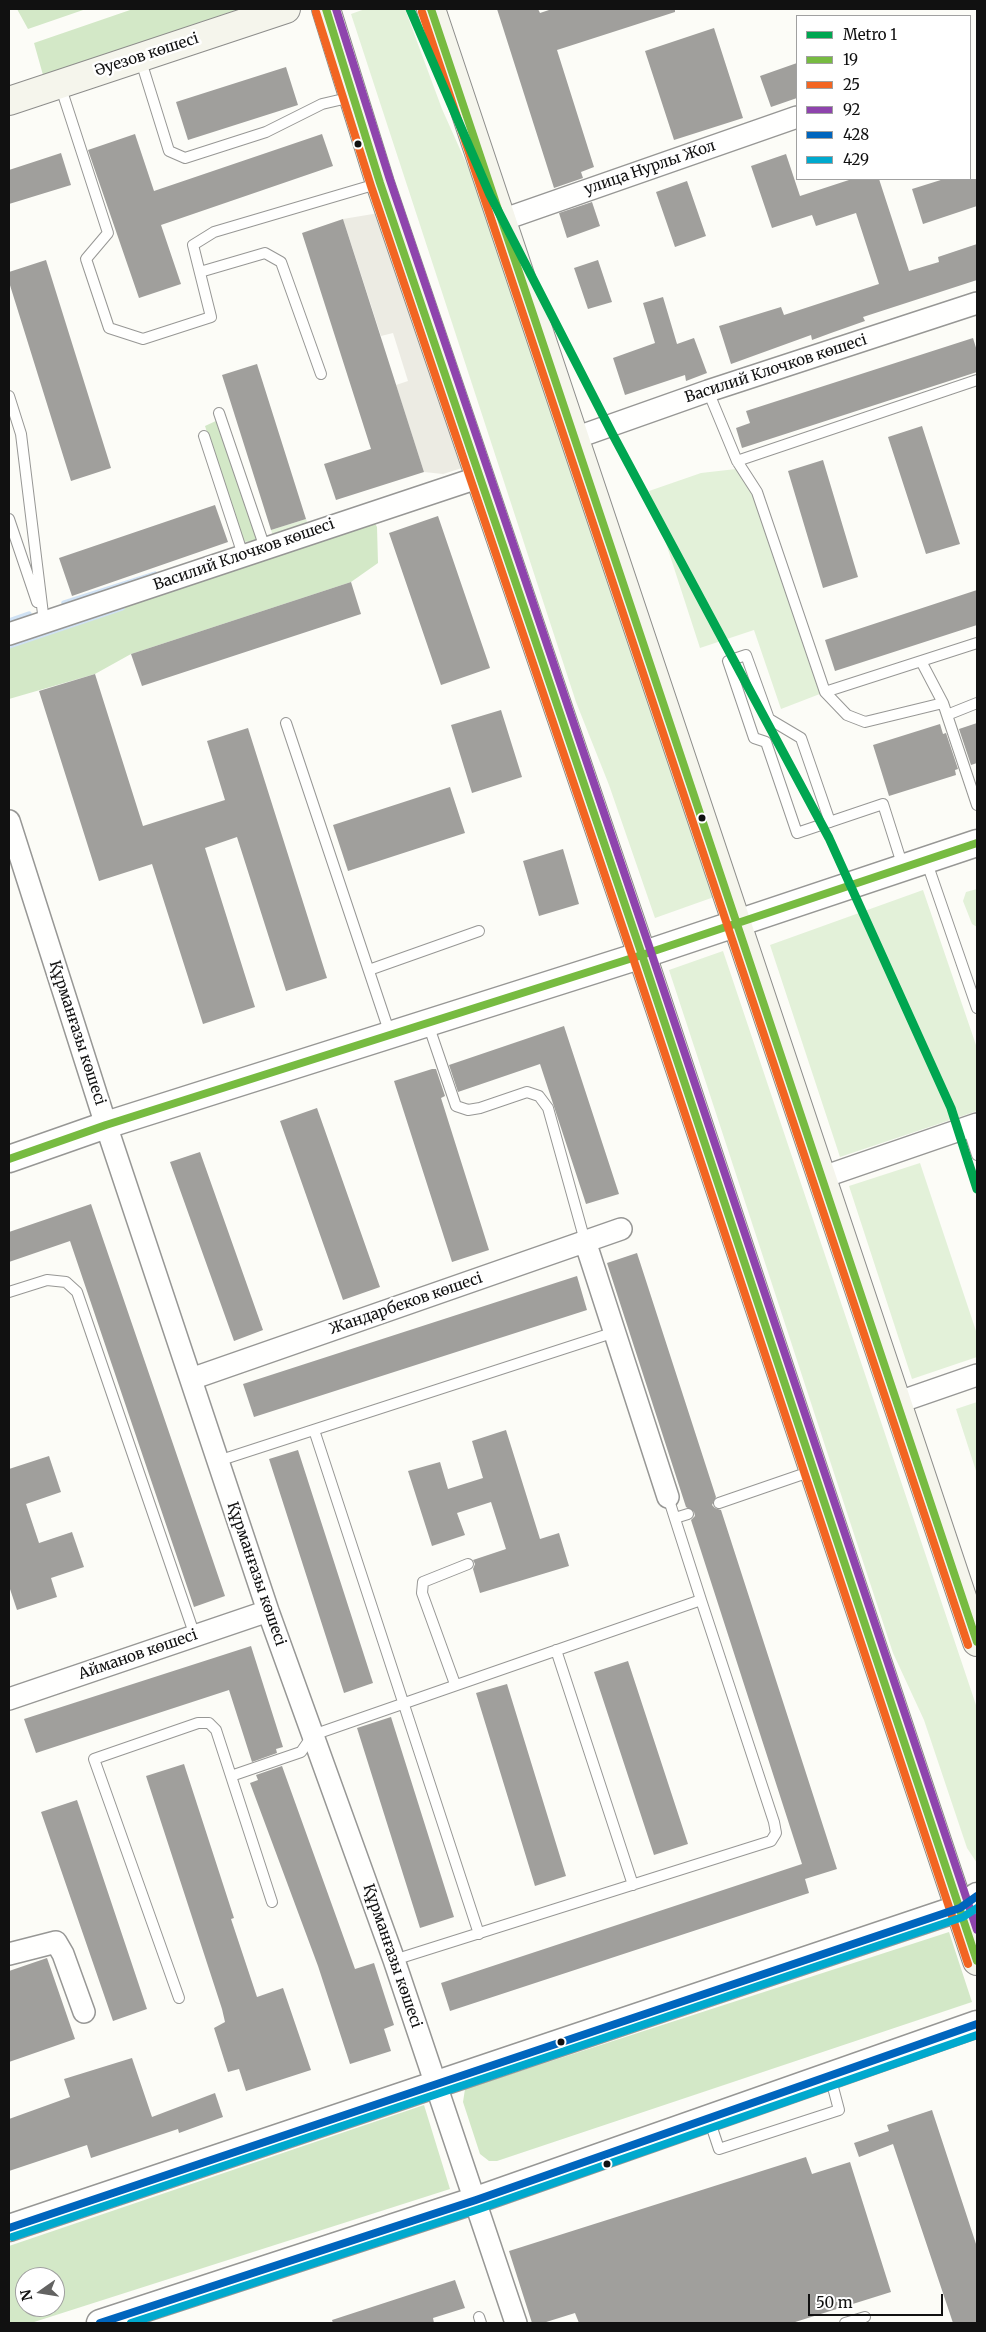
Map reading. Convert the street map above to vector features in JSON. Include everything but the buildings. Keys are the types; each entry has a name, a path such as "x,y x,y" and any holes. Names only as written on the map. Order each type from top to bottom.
{"main road":[{"name":"Әуезов көшесі","path":"9,101 286,9"},
{"path":"326,9 380,183 642,955 814,1470 969,1902 977,1961"},
{"path":"431,9 899,1402 977,1642"}],"street":[{"name":"улица Нурлы Жол","path":"502,220 796,117"},
{"name":"Василий Клочков көшесі","path":"575,438 708,391 976,307"},
{"name":"Василий Клочков көшесі","path":"9,634 480,477"},
{"name":"Құрманғазы көшесі","path":"9,821 106,1125 268,1611 394,1960 516,2323"},
{"path":"9,1159 106,1125 642,955 977,843"},
{"path":"823,1177 973,1125"},
{"name":"Жандарбеков көшесі","path":"191,1379 621,1229"},
{"path":"585,1241 668,1497"},
{"path":"899,1402 977,1375"},
{"name":"Айманов көшесі","path":"9,1699 268,1611"},
{"path":"9,2228 969,1902"},
{"path":"9,1954 56,1942 63,1954 84,2012"},
{"path":"100,2323 476,2200 977,2024"}],"lane":[{"path":"140,58 169,151 185,158 266,132 322,104 353,97"},
{"path":"60,84 108,233 86,259 109,328 143,339 211,318 193,245 214,232 380,183"},
{"path":"200,272 264,252 281,262 321,374"},
{"path":"737,461 977,380"},
{"path":"708,391 737,461 758,492 825,692 847,715 865,722 943,702"},
{"path":"9,396 21,434 44,622"},
{"path":"219,413 265,548"},
{"path":"204,436 243,555"},
{"path":"9,519 44,622"},
{"path":"825,692 922,663 977,643"},
{"path":"830,822 801,738 769,719 746,656 728,661 754,738 766,742 797,833 830,822 883,804 915,864 977,1008"},
{"path":"922,663 943,702 977,804"},
{"path":"947,715 977,703"},
{"path":"286,723 390,1035"},
{"path":"369,970 479,931"},
{"path":"427,1023 456,1106 468,1110 480,1108 527,1092 539,1096 548,1108 585,1241"},
{"path":"973,1125 977,1155"},
{"path":"9,1292 46,1280 66,1282 77,1292 195,1636"},
{"path":"218,1461 615,1332"},
{"path":"314,1430 479,1934"},
{"path":"719,1503 814,1470"},
{"path":"394,1960 771,1841 776,1833 668,1497"},
{"path":"675,1518 688,1514"},
{"path":"455,1684 422,1593 423,1582 468,1564"},
{"path":"231,1776 301,1752 313,1735 403,1702 701,1600"},
{"path":"556,1650 633,1885"},
{"path":"179,1998 94,1759 198,1723 209,1723 216,1730 272,1902"},
{"path":"708,2118 719,2149 839,2110 830,2076"},
{"path":"846,2323 865,2317"}],"green space":[{"path":"17,9 86,9 28,29"},
{"path":"133,9 240,9 43,75 34,43"},
{"path":"365,9 405,9 442,109 485,205 714,897 655,918 609,785 576,702 351,14"},
{"path":"218,420 257,538 256,541 243,542 205,426"},
{"path":"736,469 757,492 825,692 781,709 754,630 700,648 649,491 701,473"},
{"path":"372,518 377,527 378,563 351,582 131,654 95,674 9,699 9,643"},
{"path":"306,519 309,526 274,538 271,530"},
{"path":"977,889 977,927 972,924 963,901 966,892"},
{"path":"923,890 977,1048 977,1111 840,1157 770,945"},
{"path":"723,951 977,1708 977,1863 967,1848 924,1720 893,1653 669,970"},
{"path":"920,1163 977,1334 977,1357 912,1379 849,1186"},
{"path":"977,1402 977,1474 956,1409"},
{"path":"949,1932 972,2002 497,2161 489,2161 480,2154 463,2102 465,2089"},
{"path":"424,2105 450,2189 65,2312 65,2267 15,2267 15,2317 50,2317 31,2323 9,2323 9,2246"}],"shaded area":[{"path":"379,213 462,468 443,474 424,472 396,385 408,381 393,333 381,336 343,219"}],"waterway":[{"path":"64,603 155,574"},
{"path":"9,646 122,608"},
{"path":"9,621 29,614"}],"metro line":[{"name":"1","path":"410,9 490,195 613,435 829,838 951,1108 977,1189"}],"transit line":[{"name":"19","path":"326,9 380,183 642,955 977,1961"},
{"name":"92","path":"336,9 390,180 651,952 977,1930"},
{"name":"19","path":"431,9 977,1642"},
{"name":"25","path":"316,12 371,186 633,958 968,1964"},
{"name":"25","path":"422,12 968,1645"},
{"name":"19","path":"9,1159 106,1125 642,955 977,843"},
{"name":"428","path":"9,2228 960,1908 977,1896"},
{"name":"429","path":"12,2237 963,1917 977,1908"},
{"name":"428","path":"100,2323 476,2200 977,2024"},
{"name":"429","path":"131,2323 479,2209 977,2035"}]}
